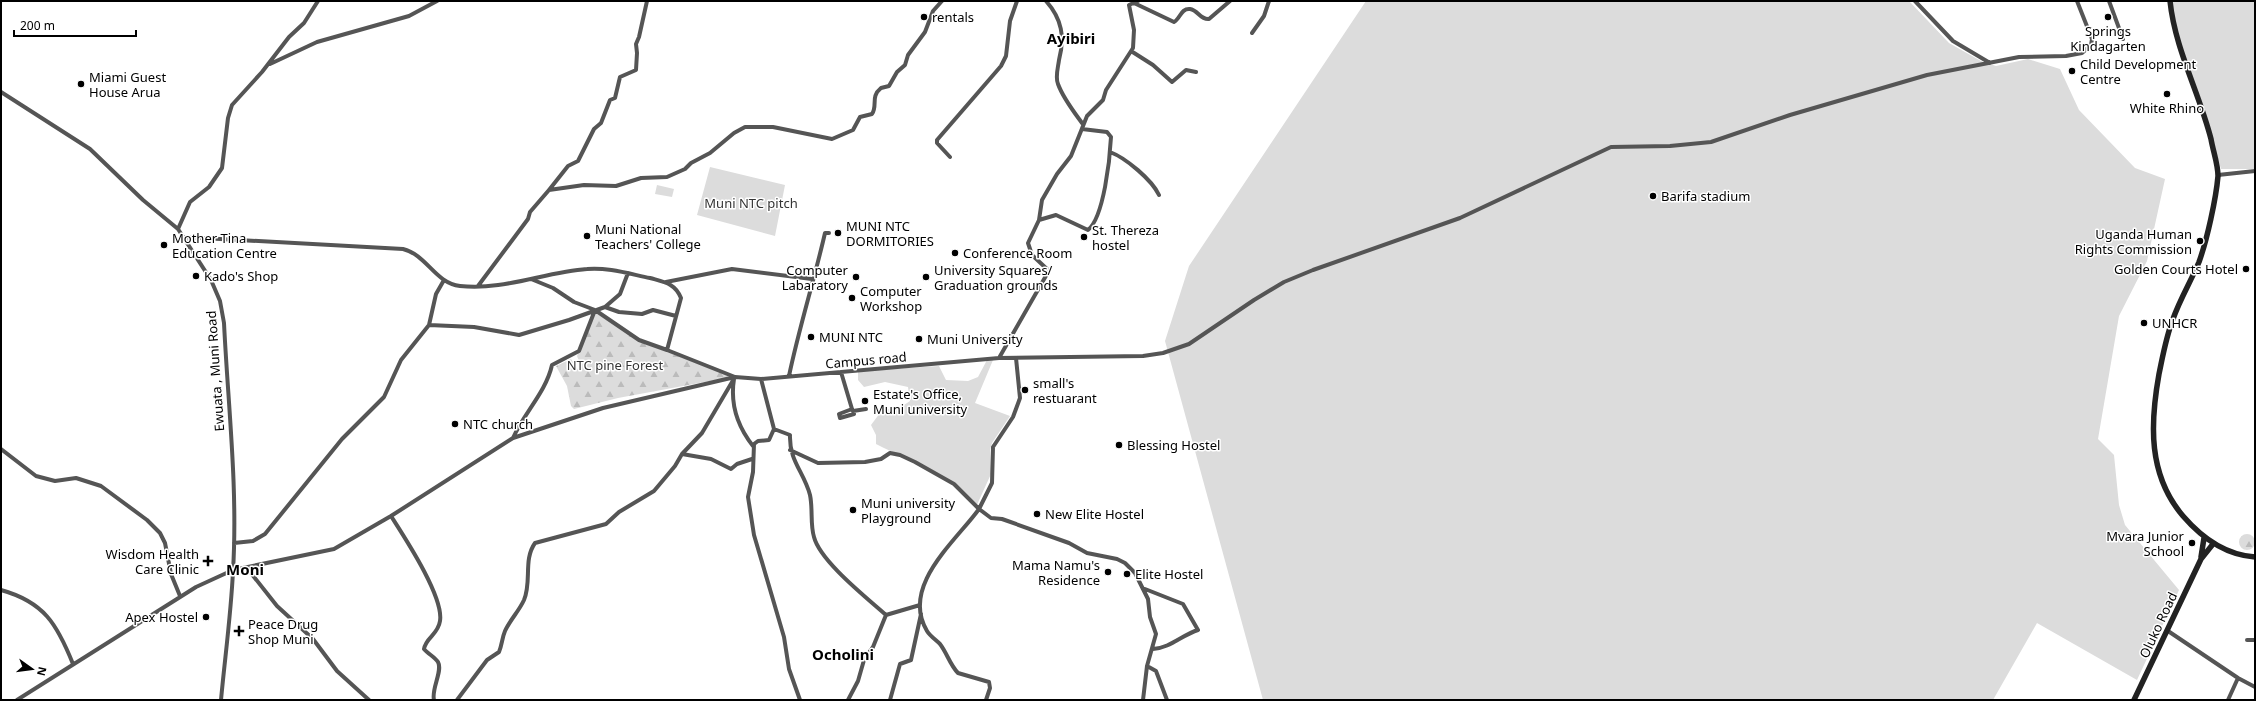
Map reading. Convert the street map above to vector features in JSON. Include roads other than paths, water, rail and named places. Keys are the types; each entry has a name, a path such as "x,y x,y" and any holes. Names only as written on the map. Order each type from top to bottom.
{"main road":[{"path":"2170,1 2172,24 2208,129 2218,176 2203,249 2173,318 2165,344 2153,417 2153,452 2161,477 2178,510 2204,538 2213,544 2238,554 2255,557"},
{"name":"Oluko Road","path":"2201,560 2204,538"},
{"name":"Oluko Road","path":"2134,700 2201,560 2213,544"}],"street":[{"path":"178,229 190,202 209,187 222,168 228,118 232,105 268,65 289,37 304,23 318,1"},
{"path":"268,65 317,42 409,16 437,1"},
{"path":"478,286 528,219 530,212 568,166 578,161 594,129 601,123 610,100 615,98 620,77 636,70 638,53 636,44 647,1"},
{"path":"549,190 584,185 616,186 641,178 667,177 685,169 691,163 710,153 734,133 745,127 773,127 828,139 848,134 853,130 860,117 872,114 875,95 882,88 889,86 897,72 905,65 908,55 925,32 933,11 942,1"},
{"path":"950,157 936,140 1001,66 1006,56 1010,21 1017,1"},
{"path":"999,358 1047,274 1045,265 1032,254 1028,248 1030,236 1039,220 1042,200 1057,174 1071,156 1082,129 1082,123 1058,84 1057,72 1061,53 1062,29 1053,9 1046,1"},
{"path":"1082,123 1103,100 1106,90 1131,51 1134,42 1134,30 1128,3 1136,2 1174,22 1185,10 1188,9 1193,10 1204,19 1209,19 1230,1"},
{"path":"1252,33 1264,16 1269,1"},
{"path":"1915,1 1953,41 1990,63"},
{"name":"Campus road","path":"735,377 761,379 999,358 1158,354 1189,344 1254,300 1284,282 1313,270 1460,218 1611,147 1670,146 1711,142 1790,115 1927,75 2028,56 2066,56 2082,53 2088,49 2092,39 2077,1"},
{"path":"2109,1 2123,40"},
{"path":"1131,51 1153,65 1172,82 1186,70 1196,72"},
{"name":"Ewuata , Muni Road","path":"1,92 90,149 149,206 178,229 211,280 223,312 233,485 234,543 233,570 221,700"},
{"path":"1039,220 1056,215 1082,228 1090,229 1106,187 1110,137 1107,132 1082,129"},
{"path":"1110,152 1119,156 1137,170 1159,195"},
{"path":"2218,176 2255,171"},
{"path":"790,376 799,327 814,279 825,233 829,233"},
{"path":"184,237 403,249 418,256 444,280 458,286 478,286 531,279 588,268 628,273 666,282 678,289 681,298 667,350"},
{"path":"666,282 732,268 812,279"},
{"path":"429,325 474,327 519,335 569,320 605,307 620,294 628,273"},
{"path":"531,279 552,288 574,302 595,310 639,340 735,377"},
{"path":"234,543 253,541 265,534 338,444 384,396 401,360 429,325 436,294 444,280"},
{"path":"605,307 619,312 642,314 653,310 676,316"},
{"path":"513,438 523,418 544,386 552,365 579,351 595,310"},
{"path":"986,700 990,688 989,682 958,673 954,669 940,644 927,631 921,614 920,605 923,588 931,570 956,535 979,509 992,483 993,447 1013,417 1020,398 1016,358"},
{"path":"841,372 852,409 839,414 840,418 854,414 853,411 866,409"},
{"path":"18,700 180,596 233,570 334,548 391,516 513,438 603,408 735,377"},
{"path":"735,377 731,394 737,418 743,433 754,446"},
{"path":"457,700 487,660 499,652 504,634 524,600 529,579 528,569 530,556 535,543 606,524 619,512 654,491 675,466 682,454 702,433 735,377"},
{"path":"761,379 774,429 769,440 756,442 754,446 752,459 753,472 748,497 754,535 773,592 784,638 788,669 800,700"},
{"path":"774,429 790,435 790,450 810,495 813,536 816,545 855,588 886,615"},
{"path":"1,449 36,476 55,481 76,478 101,486 151,523 160,533 165,543 171,574 180,596"},
{"path":"790,450 818,463 865,462 881,459 890,453 900,455 954,484 979,509 991,518 1002,519 1063,540 1088,553 1122,561 1136,573 1144,588 1148,600 1150,617 1156,634 1147,666 1143,700"},
{"path":"682,454 711,459 731,468 737,464 752,459"},
{"path":"391,516 426,576 441,615 439,628 434,635 427,640 424,649 439,663 433,691 434,700"},
{"path":"247,568 277,606 313,639 337,671 369,700"},
{"path":"1144,588 1154,594 1183,604 1198,630 1185,634 1168,646 1153,649"},
{"path":"1,590 24,598 42,611 60,633 73,664"},
{"path":"886,615 920,605"},
{"path":"890,700 900,664 912,660 921,614"},
{"path":"848,700 858,681 864,660 873,647 886,615"},
{"path":"2168,631 2238,678 2255,687"},
{"path":"2247,640 2255,640"},
{"path":"1147,666 1156,671 1167,700"},
{"path":"2228,700 2238,678"}],"place":[{"name":"rentals","path":"924,17"},
{"name":"Springs Kindagarten","path":"2108,17"},
{"name":"Child Development Centre","path":"2072,71"},
{"name":"Miami Guest House Arua","path":"81,84"},
{"name":"White Rhino","path":"2167,94"},
{"name":"Barifa stadium","path":"1653,196"},
{"name":"MUNI NTC DORMITORIES","path":"838,233"},
{"name":"Muni National Teachers' College","path":"587,236"},
{"name":"St. Thereza hostel","path":"1084,237"},
{"name":"Uganda Human Rights Commission","path":"2200,241"},
{"name":"Mother Tina Education Centre","path":"164,245"},
{"name":"Conference Room","path":"955,253"},
{"name":"Golden Courts Hotel","path":"2246,269"},
{"name":"Kado's Shop","path":"196,276"},
{"name":"Computer Labaratory","path":"856,277"},
{"name":"University Squares/ Graduation grounds","path":"926,277"},
{"name":"Computer Workshop","path":"852,298"},
{"name":"UNHCR","path":"2144,323"},
{"name":"MUNI NTC","path":"811,337"},
{"name":"Muni University","path":"919,339"},
{"name":"small's restuarant","path":"1025,390"},
{"name":"Estate's Office, Muni university","path":"865,401"},
{"name":"NTC church","path":"455,424"},
{"name":"Blessing Hostel","path":"1119,445"},
{"name":"Muni university Playground","path":"853,510"},
{"name":"New Elite Hostel","path":"1037,514"},
{"name":"Mvara Junior School","path":"2192,543"},
{"name":"Wisdom Health Care Clinic","path":"208,561"},
{"name":"Mama Namu's Residence","path":"1108,572"},
{"name":"Elite Hostel","path":"1127,574"},
{"name":"Apex Hostel","path":"206,617"},
{"name":"Peace Drug Shop Muni","path":"239,631"}],"district":[{"name":"Ayibiri","path":"1071,39"},
{"name":"Moni","path":"245,570"},
{"name":"Ocholini","path":"843,655"}],"park label":[{"name":"Muni NTC pitch","path":"751,203"},
{"name":"NTC pine Forest","path":"615,365"}]}
